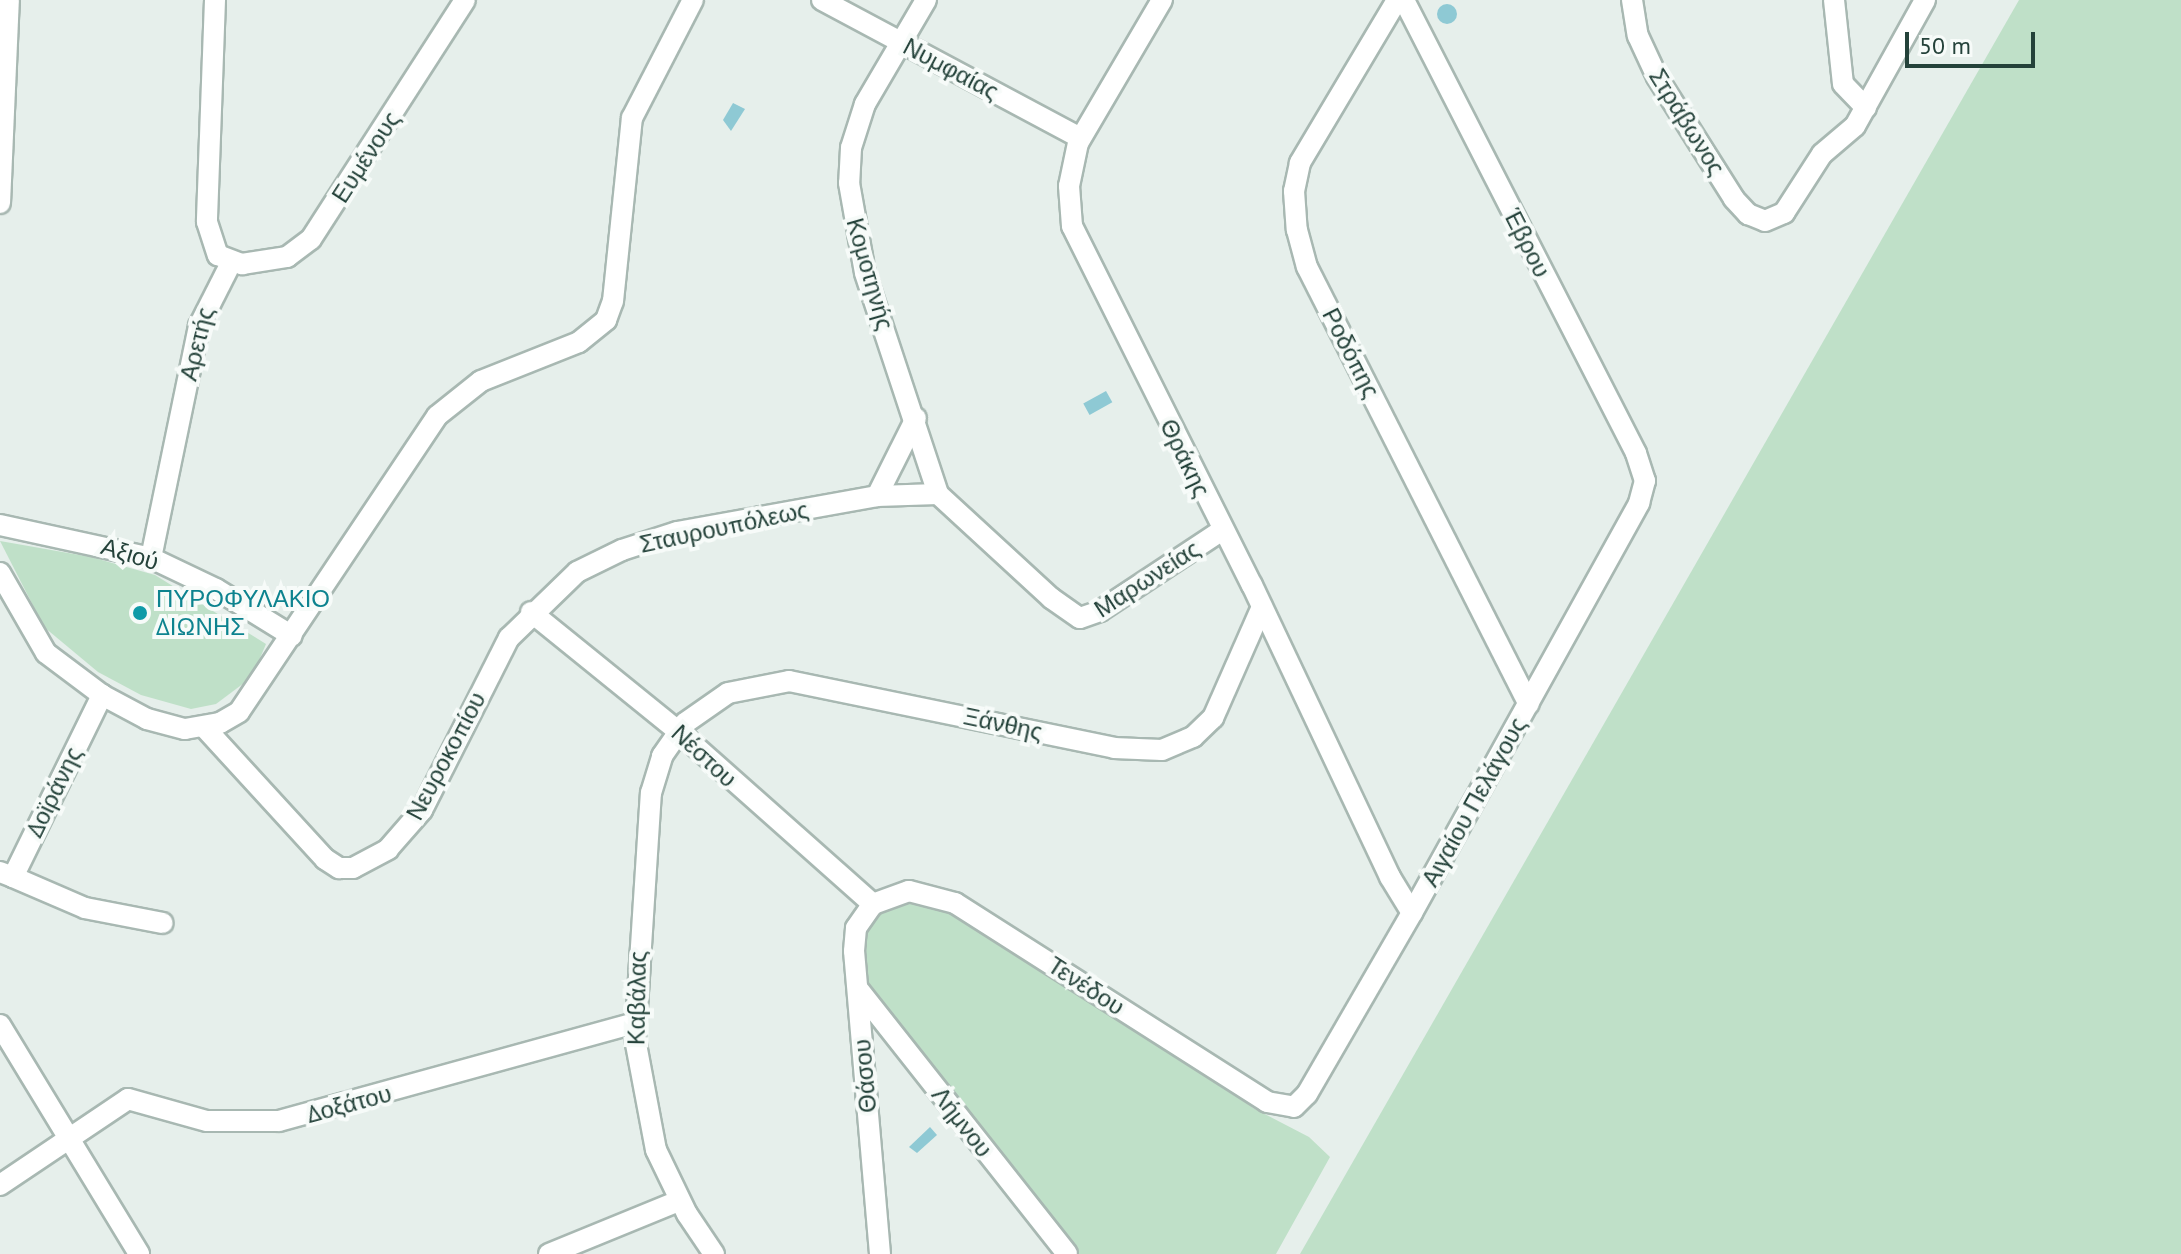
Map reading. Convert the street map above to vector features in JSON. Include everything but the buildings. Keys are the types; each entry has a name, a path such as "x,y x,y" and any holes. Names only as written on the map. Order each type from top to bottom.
{"street":[{"path":"0,203 9,0"},
{"path":"215,0 207,222 214,250 231,263"},
{"name":"Ευμένους","path":"231,263 287,257 311,239 465,0"},
{"path":"0,573 46,653 102,695 157,723 205,728 229,718 247,704 437,416 481,381 579,342 606,320 613,301 632,118 645,84 693,0"},
{"name":"Νυμφαίας","path":"822,0 1080,138"},
{"name":"Κομοτηνής","path":"926,0 860,117 849,183 865,273 916,418 938,494"},
{"name":"Θράκης","path":"1162,0 1080,138 1069,186 1075,236 1221,531 1262,607 1390,877 1412,913"},
{"name":"Ροδόπης","path":"1397,0 1300,163 1294,191 1297,230 1307,267 1529,704"},
{"name":"Έβρου","path":"1404,0 1636,453 1644,487"},
{"name":"Στράβωνος","path":"1632,0 1648,60 1734,199 1753,218 1771,221 1792,203 1822,154 1850,132 1866,108"},
{"path":"1834,0 1843,84 1866,108 1925,0"},
{"name":"Αρετής","path":"151,558 199,326 231,263"},
{"path":"877,496 916,418"},
{"name":"Αιγαίου Πελάγους","path":"1292,1108 1307,1094 1412,913 1529,704 1644,487"},
{"name":"Μαρωνείας","path":"938,494 1070,615 1093,615 1221,531"},
{"name":"Σταυρουπόλεως","path":"531,612 587,566 638,543 877,496 938,494"},
{"name":"Αξιού","path":"0,525 151,558 216,589 292,636"},
{"name":"Ξάνθης","path":"678,731 700,709 728,693 789,681 1114,748 1162,750 1193,737 1213,718 1262,607"},
{"name":"Νευροκοπίου","path":"205,728 325,859 339,868 358,866 388,849 422,810 502,650 531,612"},
{"name":"Νέστου","path":"531,612 678,731 873,904"},
{"name":"Δοϊράνης","path":"6,874 102,695"},
{"name":"Καβάλας","path":"678,731 662,756 651,793 635,1023 645,1110 679,1201 714,1254"},
{"path":"6,874 85,908 163,923"},
{"name":"Τενέδου","path":"873,904 909,891 955,903 1267,1102 1292,1108"},
{"name":"Θάσου","path":"873,904 855,934 880,1254"},
{"name":"Λήμνου","path":"858,989 1067,1254"},
{"name":"Δοξάτου","path":"0,1185 128,1099 225,1123 319,1113 635,1023"},
{"path":"0,1025 139,1254"},
{"path":"549,1254 679,1201"}],"green space":[{"path":"2019,0 2181,0 2181,1254 1300,1254"},
{"path":"0,541 91,557 155,575 266,644 252,677 216,704 191,709 141,695 98,672 44,627"},
{"path":"904,896 944,901 1210,1073 1253,1108 1309,1137 1330,1157 1276,1254 1074,1254 888,1015 861,970 866,928 884,903"}],"water":[{"path":"1447,4 1454,7 1457,14 1454,21 1447,24 1440,21 1437,14 1440,7"},
{"path":"733,103 745,109 731,131 723,120"},
{"path":"1106,391 1112,402 1090,415 1083,404"},
{"path":"930,1127 937,1135 917,1153 909,1147"}],"place":[{"name":"ΠΥΡΟΦΥΛΑΚΙΟ ΔΙΩΝΗΣ","path":"140,613"}]}
